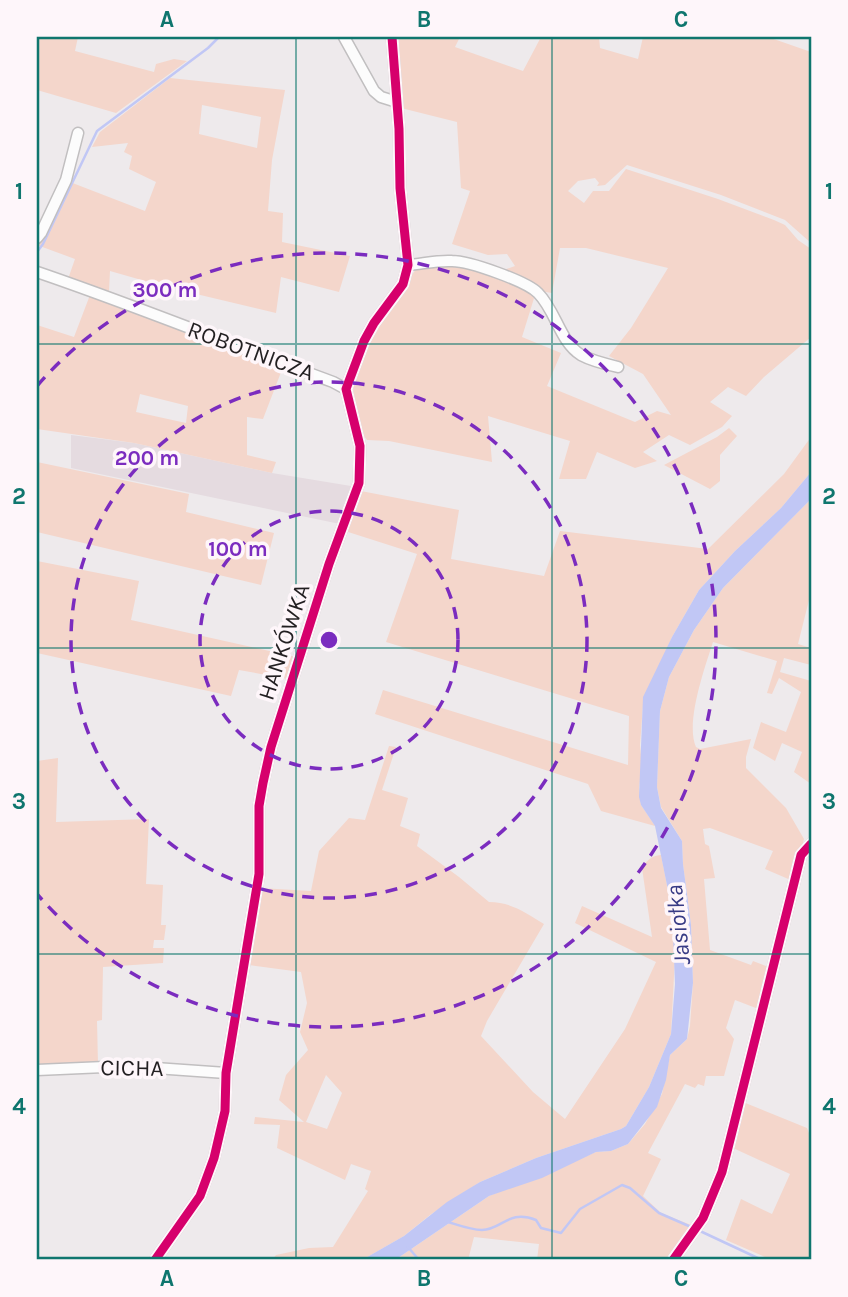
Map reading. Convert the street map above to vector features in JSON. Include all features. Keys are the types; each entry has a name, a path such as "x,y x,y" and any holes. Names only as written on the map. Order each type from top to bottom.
{"street":[{"path":"344,37 374,91 381,97 397,102"},
{"path":"346,389 364,341 403,284 408,265 400,188 392,37"},
{"path":"37,238 66,180 78,133"},
{"path":"408,265 450,261 468,263 536,291 552,310 568,343 579,354 618,367"},
{"name":"ROBOTNICZA","path":"37,272 101,293 346,389"},
{"name":"HANKÓWKA","path":"155,1260 200,1196 225,1111 226,1073 259,874 263,783 271,747 321,590 359,483 360,446 346,389"},
{"path":"673,1260 701,1222 716,1187 738,1112 801,855 811,844"},
{"name":"CICHA","path":"37,1070 127,1066 226,1073"}],"shaded area":[{"path":"37,37 78,37 75,51 154,72 156,64 174,59 187,61 116,113 37,90"},
{"path":"396,37 460,37 455,47 523,71 541,37 599,37 600,48 638,59 643,37 768,37 811,52 811,243 785,220 721,195 627,165 605,185 597,186 599,183 595,178 578,181 568,191 584,203 593,191 609,191 626,169 718,199 785,225 798,240 811,249 811,337 746,396 728,387 710,402 732,416 722,427 690,445 669,435 643,452 657,461 635,468 597,452 586,479 559,479 570,441 488,416 492,462 389,441 367,440 357,415 353,394 360,362 387,311 417,268 449,264 483,271 535,295 522,337 561,353 547,386 635,422 657,411 671,415 643,374 609,356 631,328 668,268 586,248 560,248 552,293 539,291 498,272 515,266 507,254 488,255 452,244 470,191 461,188 457,122 401,108"},
{"path":"170,78 285,90 272,160 268,211 283,213 282,242 350,256 339,292 281,277 276,313 192,293 169,282 159,285 110,271 109,291 68,279 75,259 37,245 70,182 145,211 156,182 129,169 132,156 124,152 128,143 92,147 100,132","holes":["202,105 261,117 257,148 199,134"]},
{"path":"90,295 283,367 263,419 247,417 247,455 276,462 272,473 134,443 37,429 37,325 74,337","holes":["140,394 188,406 186,423 136,412"]},
{"path":"729,428 737,436 720,455 720,481 710,489 664,465 717,437"},
{"path":"71,435 134,443 272,473 351,486 340,524 71,468"},
{"path":"811,437 811,472 781,508 735,551 699,590 672,637 643,705 639,788 641,805 655,826 601,811 588,784 375,714 383,690 628,765 629,716 386,642 417,554 345,531 361,491 459,510 451,559 544,576 560,531 708,549 784,474"},
{"path":"37,462 189,494 186,512 274,533 261,585 37,532"},
{"path":"811,499 811,592 798,644 811,648 811,665 784,658 780,672 811,681 811,784 794,772 802,752 782,743 775,761 753,748 761,722 786,732 801,692 779,678 772,694 767,693 777,661 713,642 694,710 693,737 696,747 700,749 751,739 746,768 786,808 804,839 793,881 765,869 773,851 710,828 703,829 715,878 704,879 710,950 751,965 753,961 771,968 761,1010 735,1000 726,1028 734,1039 724,1076 706,1076 704,1086 698,1084 695,1088 685,1084 648,1153 661,1159 643,1196 661,1213 691,1225 666,1260 537,1260 539,1244 474,1237 468,1260 395,1260 489,1196 596,1152 611,1151 628,1144 645,1124 662,1094 670,1055 687,1039 693,983 691,925 682,841 661,807 657,787 660,711 669,677 694,630 723,588"},
{"path":"37,561 139,581 131,620 296,657 288,679 239,670 231,696 37,653"},
{"path":"389,746 396,747 382,790 408,798 400,826 420,834 417,846 489,902 511,906 544,924 487,1021 481,1036 533,1092 565,1119 625,1029 656,962 575,923 582,906 652,937 642,868 650,859 661,855 672,910 675,956 671,1034 649,1087 626,1126 621,1129 536,1158 480,1182 404,1236 362,1260 272,1260 276,1255 309,1248 333,1247 368,1191 365,1189 371,1171 351,1164 345,1180 277,1148 280,1125 254,1124 255,1117 304,1122 279,1100 286,1075 308,1050 300,1032 307,1003 301,972 249,965 260,888 311,891 319,851 349,818 365,820","holes":["326,1075 342,1093 327,1129 306,1122"]},
{"path":"58,758 56,822 149,819 146,884 163,885 161,925 166,925 164,940 154,940 153,948 164,948 163,963 103,967 102,1020 97,1021 98,1064 37,1067 37,761"},
{"path":"743,1102 807,1128 811,1138 811,1260 772,1260 726,1240 741,1199 772,1214 790,1174 733,1148"}],"water":[{"name":"Jasiołka","path":"811,472 811,499 723,588 694,630 669,677 660,711 657,787 661,808 682,841 691,925 693,983 687,1039 670,1055 666,1080 657,1107 628,1144 611,1151 596,1152 542,1178 489,1196 395,1260 362,1260 404,1236 447,1202 480,1182 536,1158 626,1126 649,1087 671,1034 675,984 672,910 655,826 641,805 639,797 643,697 672,637 699,590 735,551 781,508"}],"waterway":[{"path":"37,252 97,131 219,37"},
{"path":"448,1222 482,1230 512,1218 526,1217 536,1220 541,1228 561,1233 580,1209 622,1185 630,1188 659,1213 691,1227"},
{"path":"700,1231 762,1260"},
{"path":"408,1247 419,1260"}],"cycle path":[{"path":"155,1260 200,1196 214,1158 225,1111 226,1073 259,874 259,806 263,783 271,747 329,564 359,483 360,446 346,389 364,341 403,284 408,265 400,188 399,129 392,37"},
{"path":"673,1260 703,1218 722,1172 801,855 811,844"}]}
